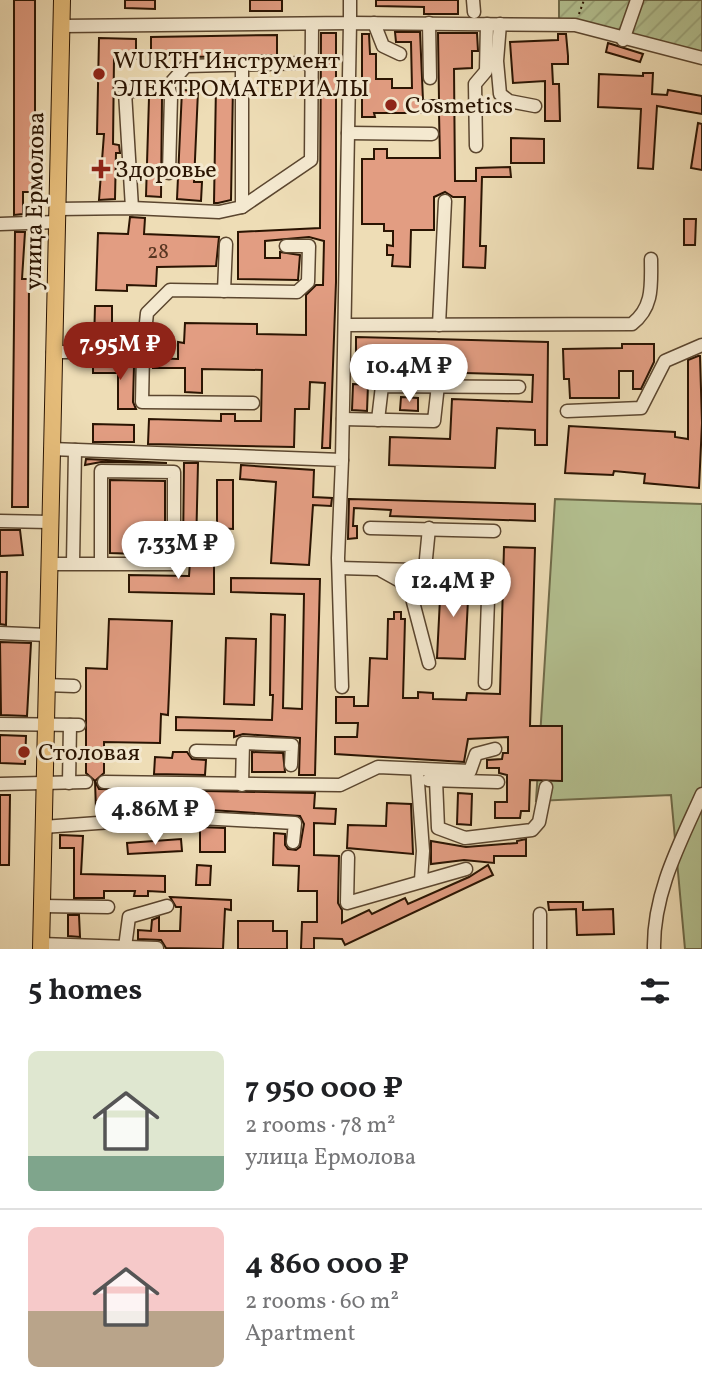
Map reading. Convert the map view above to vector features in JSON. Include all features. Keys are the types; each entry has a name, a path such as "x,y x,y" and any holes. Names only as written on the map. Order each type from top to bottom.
{"main road":[{"name":"улица Ермолова","path":"41,946 62,0"}],"street":[{"path":"342,687 339,568 350,0"},
{"path":"623,40 637,0"},
{"path":"62,26 350,23 575,25 623,40 702,58"},
{"path":"374,23 383,46 400,54"},
{"path":"429,23 430,78"},
{"path":"0,224 132,208 219,212 242,207 311,160 312,24"},
{"path":"494,24 500,94 509,101 535,106"},
{"path":"476,146 475,84 486,71 494,24"},
{"path":"132,208 125,92 168,86 186,66 311,63"},
{"path":"242,65 242,207"},
{"path":"168,86 169,173"},
{"path":"348,134 432,134"},
{"path":"439,325 445,201"},
{"path":"224,291 226,244"},
{"path":"253,404 142,402 146,313 158,298 170,290 297,292 308,282 309,246 286,246"},
{"path":"345,325 632,324 646,310 650,298 652,259"},
{"path":"567,411 641,408 666,361 702,345"},
{"path":"53,352 143,352"},
{"path":"343,419 434,421 438,385"},
{"path":"378,420 382,386 519,387"},
{"path":"51,449 342,460"},
{"path":"73,563 75,450"},
{"path":"50,564 73,563 101,564 174,564 174,472 101,471 101,564"},
{"path":"0,521 50,522"},
{"path":"370,528 494,531"},
{"path":"425,569 429,528"},
{"path":"382,571 391,567 489,572 485,683"},
{"path":"339,568 382,571 400,581 412,597 429,663"},
{"path":"0,633 47,635"},
{"path":"46,685 74,686"},
{"path":"0,724 74,725 69,783"},
{"path":"242,785 243,743 292,745 291,765"},
{"path":"417,774 470,771 476,754 495,749"},
{"path":"196,751 243,752"},
{"path":"104,782 340,785 378,767 436,780 498,782"},
{"path":"417,774 423,851 421,880"},
{"path":"436,780 438,828 465,838 532,830 539,822 546,787"},
{"path":"0,784 86,782"},
{"path":"654,949 653,925 665,878 702,794"},
{"path":"43,827 180,817 295,823 293,842"},
{"path":"348,857 347,903 466,869"},
{"path":"42,906 108,907"},
{"path":"125,947 129,917 167,906"},
{"path":"540,914 540,949"},
{"path":"41,946 157,948"}],"path":[{"path":"575,25 584,0"}],"green space":[{"path":"559,0 702,0 702,56 559,19"},
{"path":"555,499 702,504 702,949 685,949 671,795 536,801"}],"building":[{"path":"14,0 35,0 35,192 23,192 23,214 14,215"},
{"path":"125,0 155,0 155,9 125,8"},
{"path":"250,0 282,0 282,11 250,11"},
{"path":"376,0 458,0 458,14 424,14 424,7 376,6"},
{"path":"395,32 420,32 423,100 439,100 438,33 477,33 478,51 472,51 472,68 454,69 455,181 476,181 476,168 510,167 511,177 482,177 480,246 486,246 485,268 463,267 465,197 453,197 445,192 434,197 434,230 411,230 410,267 392,266 393,255 387,255 387,245 393,246 393,231 384,231 384,224 362,224 362,159 374,159 374,149 387,149 387,158 440,158 439,113 374,113 375,117 362,117 362,34 369,34 370,54 376,54 376,79 392,79 392,88 412,88 411,42 396,42"},
{"path":"321,33 336,33 336,282 330,448 322,448 325,383 310,382 309,409 295,409 294,447 148,444 149,419 221,421 221,414 235,414 235,421 261,421 262,370 202,369 202,393 185,392 185,368 153,368 153,358 178,359 178,342 184,343 185,323 257,324 257,334 306,335 306,295 316,285 323,285 324,241 309,237 265,241 265,258 280,258 280,252 300,255 298,280 238,279 238,232 320,228"},
{"path":"558,34 566,34 568,56 568,64 552,64 553,84 559,84 560,121 545,121 545,81 513,83 510,42 558,40"},
{"path":"277,35 277,55 151,58 151,37"},
{"path":"99,38 136,39 136,59 114,59 113,144 119,145 120,153 116,153 115,199 99,200 104,134 97,134"},
{"path":"608,43 643,54 640,62 606,52"},
{"path":"643,73 653,73 652,94 667,95 668,90 702,96 702,114 657,106 653,169 638,168 641,109 598,107 599,74 643,76"},
{"path":"216,85 233,85 231,200 214,203"},
{"path":"182,90 198,91 194,182 202,182 201,201 177,199"},
{"path":"149,98 162,98 161,197 146,196"},
{"path":"698,123 702,124 702,170 691,168"},
{"path":"511,138 544,139 544,163 511,163"},
{"path":"130,217 145,218 144,234 219,237 216,266 157,267 156,286 127,285 127,291 96,290 98,233 128,234"},
{"path":"684,219 696,219 695,245 684,245"},
{"path":"15,232 25,232 22,279 29,279 28,507 12,507"},
{"path":"95,306 112,306 112,343 94,343"},
{"path":"356,337 548,342 547,445 535,445 535,430 497,428 495,468 389,465 390,437 450,439 452,399 532,402 533,375 356,370"},
{"path":"622,344 654,344 654,362 641,389 633,389 633,371 619,371 619,398 570,398 569,379 564,379 563,349 622,348"},
{"path":"698,356 702,423 699,488 644,483 645,474 614,471 613,475 565,473 569,426 675,432 675,437 688,439 688,360"},
{"path":"93,361 107,361 107,366 134,366 133,402 136,409 118,409 118,373 93,373"},
{"path":"353,384 368,385 367,411 352,410"},
{"path":"401,397 418,398 418,411 400,410"},
{"path":"93,424 134,425 134,442 93,442"},
{"path":"86,459 167,463 101,462 85,465"},
{"path":"184,463 198,463 196,549 183,549"},
{"path":"241,465 314,470 313,497 332,498 331,506 313,505 309,565 271,563 276,482 240,479"},
{"path":"110,480 165,481 165,555 110,553"},
{"path":"217,480 233,480 233,529 217,528"},
{"path":"349,499 535,504 535,521 390,516 391,510 354,508 353,526 357,526 357,538 348,539"},
{"path":"0,530 20,530 23,555 0,556"},
{"path":"504,547 535,548 530,726 562,726 562,781 530,780 529,811 521,811 520,818 495,818 495,802 507,802 507,775 499,773 499,768 487,768 487,760 502,759 503,753 508,753 508,737 468,739 464,762 335,754 335,737 357,737 358,723 336,723 336,697 354,697 354,706 368,706 370,658 387,659 388,619 394,619 394,612 401,612 401,619 405,619 403,698 418,698 418,692 433,693 433,699 466,700 467,693 500,694"},
{"path":"190,561 214,562 214,594 129,592 129,575 189,576"},
{"path":"0,572 7,572 6,625 0,624"},
{"path":"231,578 320,579 315,775 299,775 300,738 243,734 234,737 234,731 176,730 176,717 272,720 271,614 285,615 283,708 302,709 304,594 231,592"},
{"path":"441,579 469,580 465,659 437,658"},
{"path":"109,619 172,621 168,715 161,714 160,743 104,742 104,773 95,781 86,773 86,668 107,669"},
{"path":"226,638 256,639 254,705 224,704"},
{"path":"0,642 31,643 27,716 1,715"},
{"path":"0,735 26,736 25,764 0,763"},
{"path":"173,752 187,752 192,759 206,760 205,775 154,774 155,757 172,758"},
{"path":"252,752 283,753 285,772 252,772"},
{"path":"95,781 99,789 315,793 314,808 336,809 335,824 314,823 314,855 339,856 338,903 342,910 342,923 369,910 372,914 405,898 408,904 469,877 488,865 493,875 345,945 342,939 314,938 314,949 301,949 302,922 317,922 317,891 298,891 299,866 273,865 274,833 285,834 285,845 288,849 296,850 300,847 304,824 300,816 180,808 96,810"},
{"path":"458,793 472,794 471,825 457,824"},
{"path":"0,795 10,795 9,865 0,865"},
{"path":"387,803 411,804 413,854 347,848 348,825 386,826"},
{"path":"200,827 225,828 225,852 200,852"},
{"path":"60,835 83,836 81,874 165,876 165,892 148,891 148,896 134,896 135,891 104,891 104,898 74,898 74,848 60,848"},
{"path":"181,839 182,851 128,854 127,843"},
{"path":"526,839 526,856 494,856 494,863 464,860 431,864 431,841 466,847 517,843"},
{"path":"197,865 211,866 210,885 196,885"},
{"path":"170,897 231,900 231,910 225,909 223,949 166,948 161,940 138,939 138,930 151,931 152,920 159,917 159,931 180,931 181,907 176,907"},
{"path":"548,902 583,902 583,910 613,909 614,934 577,935 576,909 549,910"},
{"path":"68,915 79,915 80,937 68,936"},
{"path":"238,921 273,921 273,931 287,931 287,949 238,949"}],"place":[{"name":"WURTH Инструмент ЭЛЕКТРОМАТЕРИАЛЫ","path":"99,74"},
{"name":"Cosmetics","path":"391,105"},
{"name":"Здоровье","path":"101,169"},
{"name":"Столовая","path":"24,752"}]}
